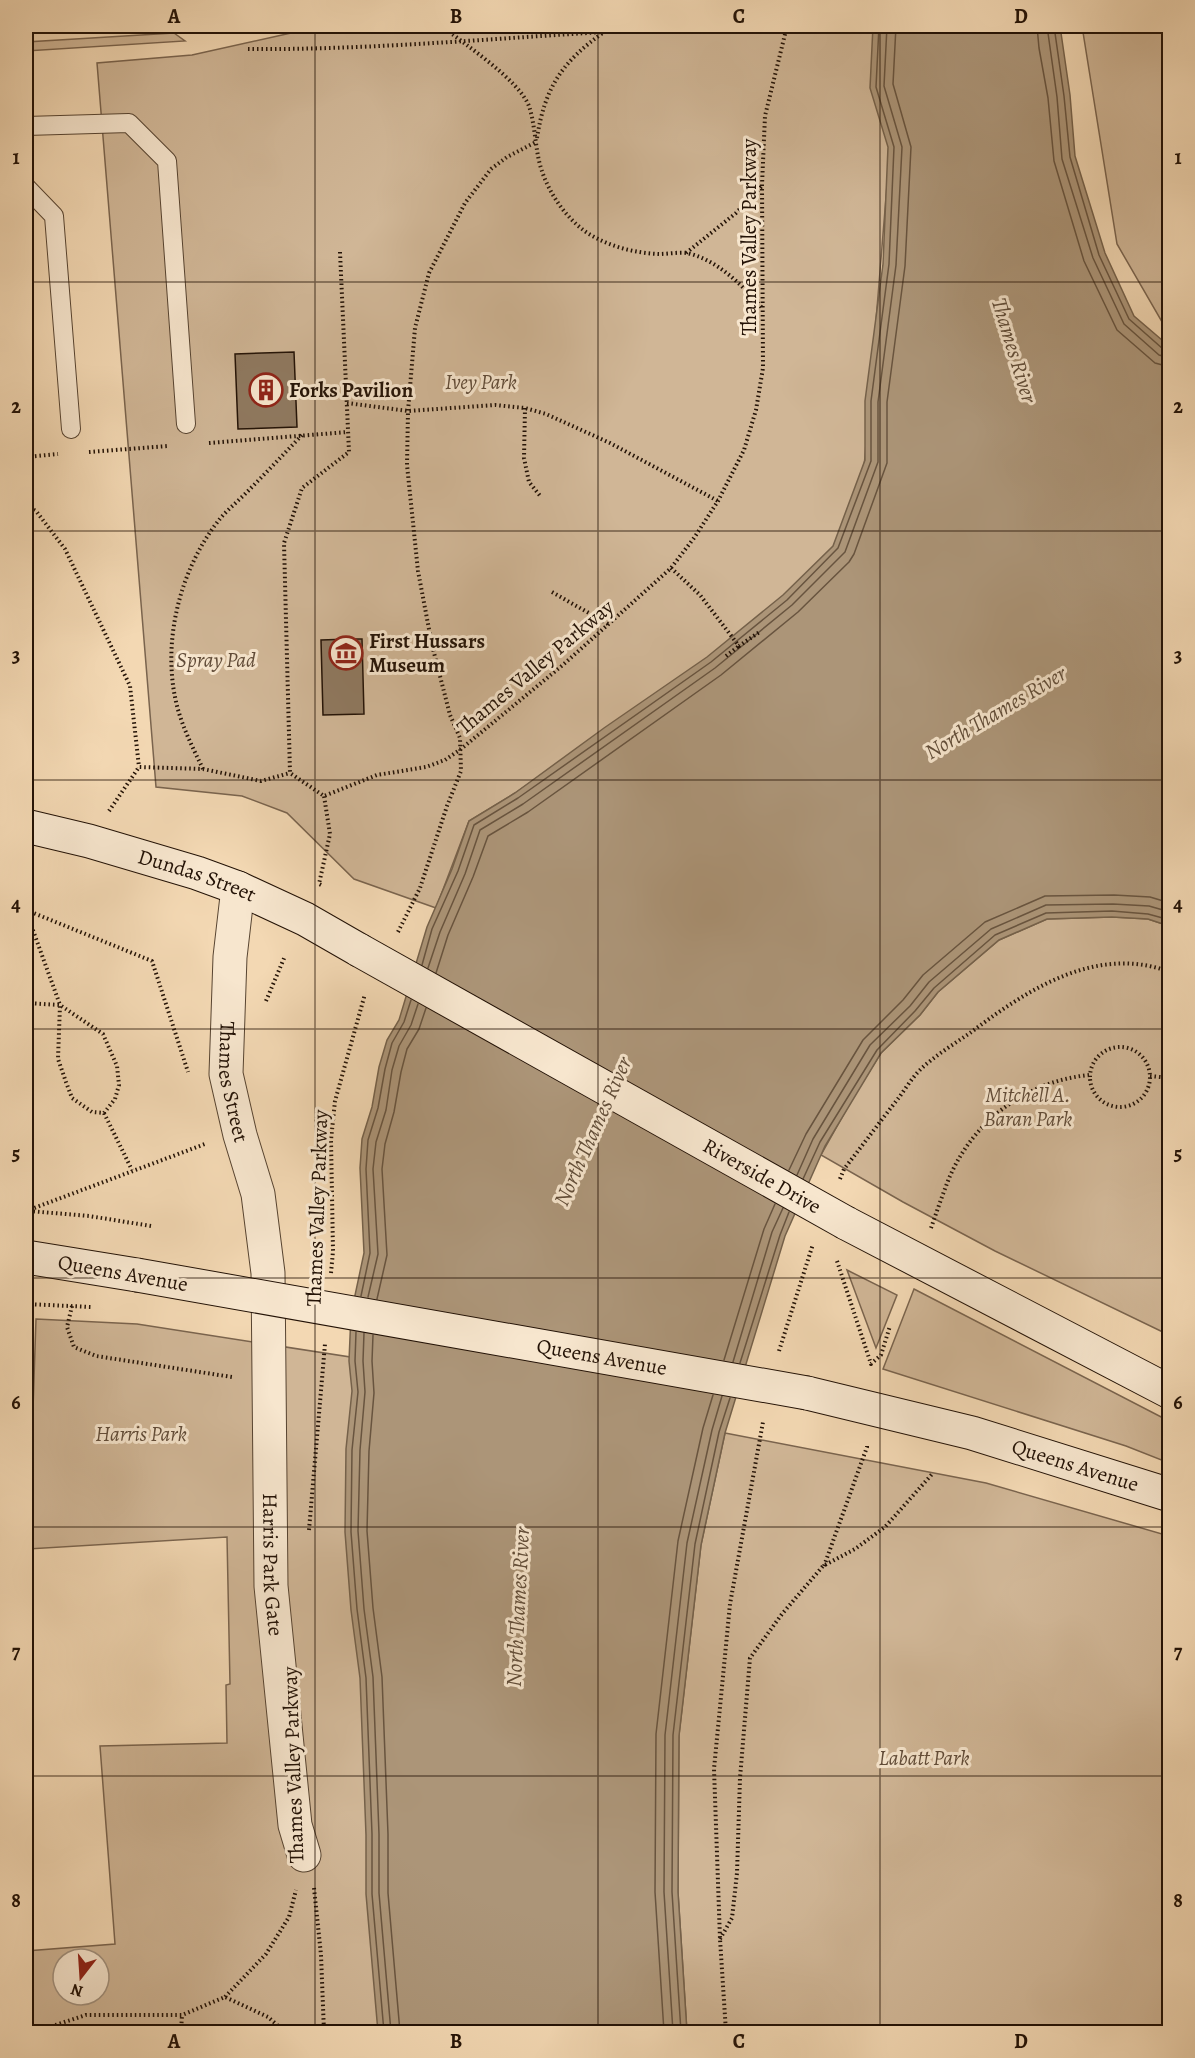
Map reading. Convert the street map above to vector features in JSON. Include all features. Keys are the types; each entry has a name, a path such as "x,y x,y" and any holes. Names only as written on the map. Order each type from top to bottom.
{"main road":[{"name":"Dundas Street","path":"26,826 89,841 238,888 305,919 359,950"},
{"name":"Thames Street","path":"238,888 230,957 226,1074 240,1135 258,1194 268,1274"},
{"name":"Riverside Drive","path":"359,950 840,1237 1170,1392"},
{"name":"Queens Avenue","path":"26,1257 807,1393 972,1433 1170,1495"},
{"name":"Harris Park Gate","path":"268,1274 271,1586 295,1825 304,1855"}],"lane":[{"path":"26,126 129,123 167,161 186,424"},
{"path":"26,188 54,216 71,429"}],"path":[{"path":"442,26 484,57 519,92 528,105 538,156 548,185 567,214 584,231 606,243 630,250 657,254 686,253 714,265 741,285 763,310"},
{"path":"248,49 287,50 460,41 664,26"},
{"name":"Thames Valley Parkway","path":"394,938 420,888 430,861 447,806 461,771 461,749 564,664 671,568 718,501 744,450 756,410 764,368 762,185 765,116 787,26"},
{"path":"1166,26 1170,67"},
{"path":"536,142 541,114 550,89 572,57 604,32"},
{"path":"324,796 377,775 426,767 444,760 461,749 460,738 450,715 432,645 418,571 407,465 408,411 415,328 429,273 465,203 491,169 507,157 536,142"},
{"path":"686,253 736,213 762,185"},
{"path":"290,774 284,543 302,488 349,452 340,252"},
{"path":"347,404 408,411 495,405 525,408 546,414 610,443 718,501"},
{"path":"525,408 524,458 529,482 541,497"},
{"path":"203,769 187,735 175,697 173,629 184,584 194,561 219,520 303,435"},
{"path":"26,505 36,511 65,549 130,686 139,768 89,841"},
{"path":"671,568 700,595 739,645"},
{"path":"552,592 608,624"},
{"path":"726,656 761,631"},
{"path":"139,768 203,769 261,781 290,774 324,796 330,834 318,884"},
{"path":"26,910 60,1005 58,1059 72,1098 92,1112 104,1113"},
{"path":"26,910 152,962 191,1082"},
{"name":"Thames Valley Parkway","path":"331,1274 333,1251 331,1140 335,1101 363,998 369,988"},
{"path":"26,1004 60,1005 103,1034 117,1066 119,1085 116,1100 104,1113"},
{"path":"1125,1047 1142,1057 1148,1066 1150,1076 1145,1094 1129,1106 1119,1107 1110,1105 1094,1094 1089,1075 1092,1065 1105,1050 1125,1047"},
{"path":"930,1232 951,1175 978,1132 1000,1110 1025,1094 1050,1083 1070,1077 1089,1075"},
{"path":"1150,1076 1170,1078"},
{"path":"104,1113 132,1170"},
{"path":"26,1211 187,1150"},
{"path":"26,1211 88,1216 151,1226"},
{"path":"840,1237 871,1364 881,1355 890,1326"},
{"path":"26,1304 94,1307"},
{"path":"72,1306 67,1327 74,1347 96,1356 233,1377"},
{"name":"Thames Valley Parkway","path":"309,1532 326,1333"},
{"path":"824,1566 867,1447 866,1406"},
{"path":"720,1939 732,1918 736,1885 740,1778 750,1658 782,1614 824,1566 855,1549 885,1527 933,1473"},
{"path":"34,2032 87,2015 182,2015 225,1997 267,1954 290,1917 304,1855"},
{"name":"Thames Valley Parkway","path":"314,1888 321,1955 324,2032"},
{"path":"225,1997 268,2017 285,2032"},
{"path":"182,2015 182,2032"}],"green space":[{"name":"Ivey Park","path":"316,26 883,26 891,136 857,554 515,793 469,821 436,908 354,879 287,813 242,796 156,787 97,63 192,55"},
{"path":"1082,26 1169,26 1169,334 1117,244"},
{"path":"174,33 185,41 26,51 26,42"},
{"name":"Mitchell A. Baran Park","path":"1112,917 1148,919 1169,926 1169,1335 995,1251 821,1155 881,1053 920,1015 938,992 999,940 1047,919"},
{"path":"847,1270 897,1295 876,1348"},
{"path":"914,1289 1169,1421 1169,1463 1126,1446 883,1369"},
{"name":"Harris Park","path":"36,1319 137,1324 363,1359 397,2032 26,2032 26,1951 51,1949 51,2007 111,2007 111,1947 77,1947 115,1944 100,1746 227,1743 226,1685 230,1684 227,1537 28,1549 26,1541 26,1440 32,1439"},
{"name":"Labatt Park","path":"725,1433 986,1483 1169,1536 1169,2032 687,2032 678,1892 679,1735 701,1545"}],"water":[{"path":"873,26 1060,26 1070,95 1075,156 1105,253 1134,316 1169,346 1169,926 1148,919 1112,917 1047,919 999,940 938,992 920,1015 881,1053 825,1146 785,1236 725,1433 701,1545 679,1736 678,1892 687,2032 378,2032 366,1894 360,1678 351,1610 345,1532 346,1449 352,1391 349,1361 351,1314 364,1253 360,1168 362,1139 372,1107 379,1067 387,1040 399,1020 427,927 452,869 469,821 515,793 707,657 783,595 833,546 865,460 865,401 883,264 888,147 870,88"}],"building":[{"name":"Forks Pavilion","path":"294,352 297,427 238,429 235,354"},
{"path":"362,639 364,714 323,715 321,640"}],"place":[{"name":"Forks Pavilion","path":"266,390"},
{"name":"First Hussars Museum","path":"346,653"}],"water label":[{"name":"Thames River","path":"1015,350"},
{"name":"North Thames River","path":"995,712"},
{"name":"North Thames River","path":"592,1131"},
{"name":"North Thames River","path":"517,1607"}],"park label":[{"name":"Spray Pad","path":"216,660"}]}
